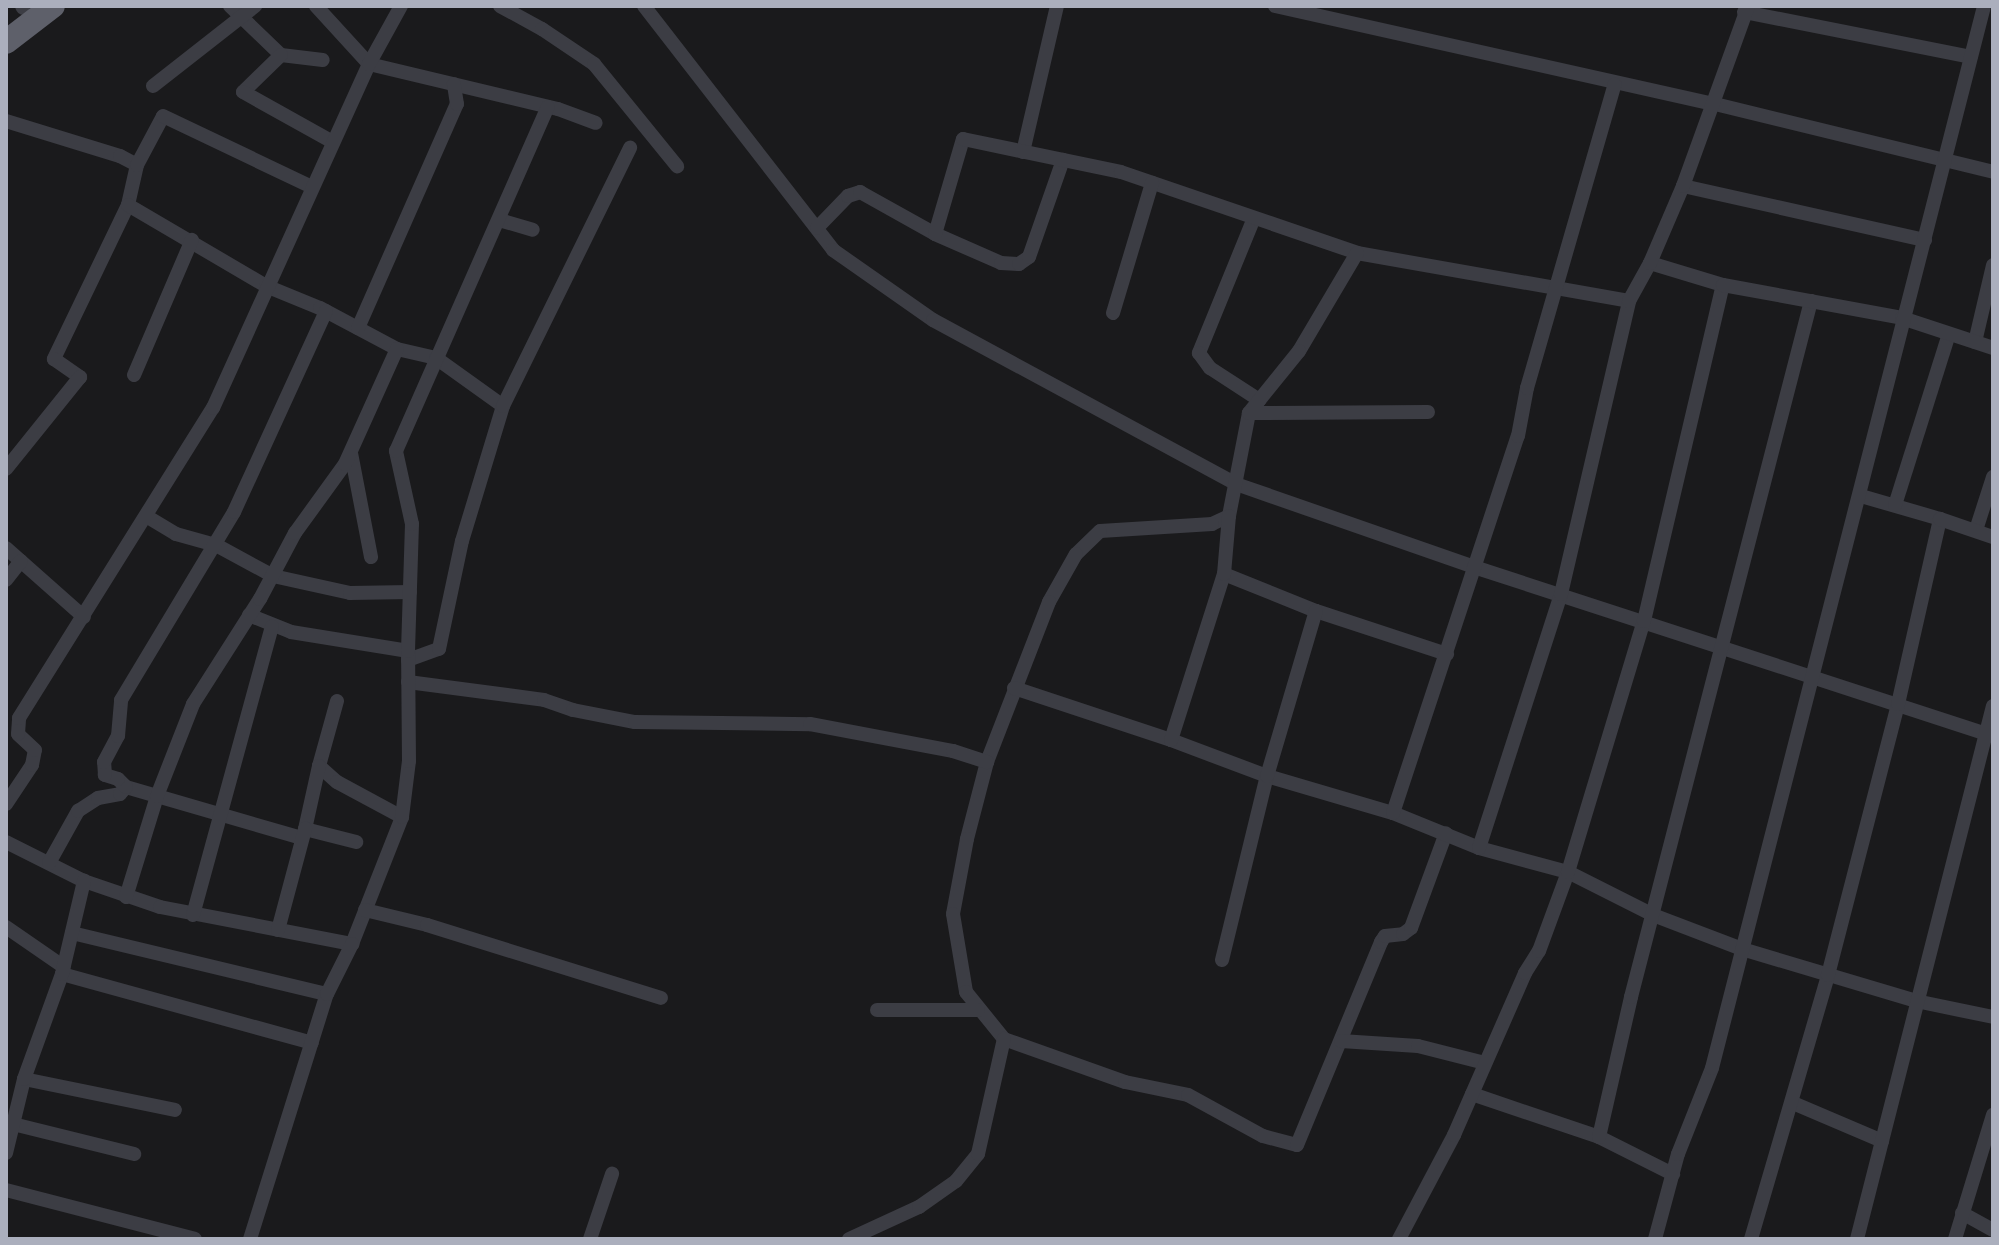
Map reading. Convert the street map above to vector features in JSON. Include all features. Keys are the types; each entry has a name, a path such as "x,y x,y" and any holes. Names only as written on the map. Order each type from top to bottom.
{"highway":[{"path":"6,42 53,6"}],"street":[{"path":"230,6 281,55 323,60"},
{"path":"153,86 255,6"},
{"path":"316,6 369,64 548,107 596,123"},
{"path":"6,804 32,765 35,750 18,734 19,718 213,408 369,64 401,6"},
{"path":"500,6 542,29 594,64 677,166"},
{"path":"644,6 833,250 933,320 1236,484 1474,567 1990,735"},
{"path":"1023,152 1057,6"},
{"path":"1275,6 1715,104 1993,172"},
{"path":"1655,1239 1673,1174 1712,1068 1861,496 1902,318 1925,240 1984,6"},
{"path":"1479,848 1561,594 1629,301 1650,263 1683,186 1715,104 1746,9 1971,57"},
{"path":"281,55 243,92 333,142"},
{"path":"358,328 457,104 454,84"},
{"path":"1393,813 1518,436 1555,290 1615,84"},
{"path":"250,1239 327,994 352,944 402,817 409,761 412,524 396,451 548,107"},
{"path":"6,469 80,377 54,359 128,205 137,165 163,116 312,187"},
{"path":"6,121 120,156 137,165"},
{"path":"935,234 963,139 1152,183 1357,253 1629,301"},
{"path":"249,615 272,627 408,656 439,649 462,541 503,406 630,148"},
{"path":"817,228 848,196 860,192 935,234 1008,265 1025,261 1063,160"},
{"path":"1113,313 1152,183"},
{"path":"1683,186 1925,240"},
{"path":"128,205 266,286 326,311 397,349 436,358 503,406"},
{"path":"1254,218 1199,353 1210,368 1259,400"},
{"path":"499,220 533,230"},
{"path":"134,375 192,240"},
{"path":"1171,740 1224,574 1229,516 1249,413 1299,351 1357,253"},
{"path":"1650,263 1723,285 1902,318 1993,348"},
{"path":"1975,342 1993,265"},
{"path":"1399,1239 1472,1094 1525,973 1539,951 1568,872 1644,621 1723,285"},
{"path":"1599,1137 1811,301"},
{"path":"326,311 216,545 121,700 118,736 104,762 105,775 118,779 126,787 219,816 356,842"},
{"path":"1895,505 1949,334"},
{"path":"126,897 157,796 193,704 273,576 295,533 322,499 351,453 397,349"},
{"path":"1249,413 1428,412"},
{"path":"351,453 371,557"},
{"path":"1976,530 1993,477"},
{"path":"1861,496 1993,537"},
{"path":"146,516 176,534 216,545 273,576 350,593 410,592"},
{"path":"1229,516 1212,524 1100,531 1076,554 1049,602 987,762 953,914 966,992 978,1010 1004,1039 1125,1082 1188,1095 1263,1136 1297,1145 1381,942 1385,936 1403,934 1411,928 1446,833"},
{"path":"1751,1239 1828,975 1898,704 1940,519"},
{"path":"6,548 84,617"},
{"path":"6,580 21,561"},
{"path":"1224,574 1316,611 1447,654"},
{"path":"1222,960 1267,776 1316,611"},
{"path":"193,915 272,627"},
{"path":"408,682 544,700 573,710 597,712 635,722 810,724 953,751 987,762"},
{"path":"1014,688 1171,740 1267,776 1393,813 1479,848 1568,872 1653,915 1742,949 1916,1001 1993,1017"},
{"path":"278,930 337,701"},
{"path":"1857,1239 1916,1001 1990,735 1993,706"},
{"path":"319,766 337,782 402,817"},
{"path":"49,863 78,811 98,798 120,794 126,787"},
{"path":"6,842 84,881 126,897 193,915 352,944"},
{"path":"6,1153 24,1079 63,970 84,881"},
{"path":"365,910 427,925 661,998"},
{"path":"6,927 63,970 312,1043"},
{"path":"72,933 327,994"},
{"path":"877,1010 978,1010"},
{"path":"849,1239 919,1207 956,1181 978,1154 1004,1039"},
{"path":"1341,1041 1418,1046 1485,1063"},
{"path":"24,1079 175,1110"},
{"path":"1472,1094 1599,1137 1673,1174"},
{"path":"1793,1103 1882,1141"},
{"path":"1955,1239 1993,1115"},
{"path":"10,1132 134,1154"},
{"path":"590,1239 612,1174"},
{"path":"6,1190 195,1239"},
{"path":"1962,1213 1993,1230"}]}
